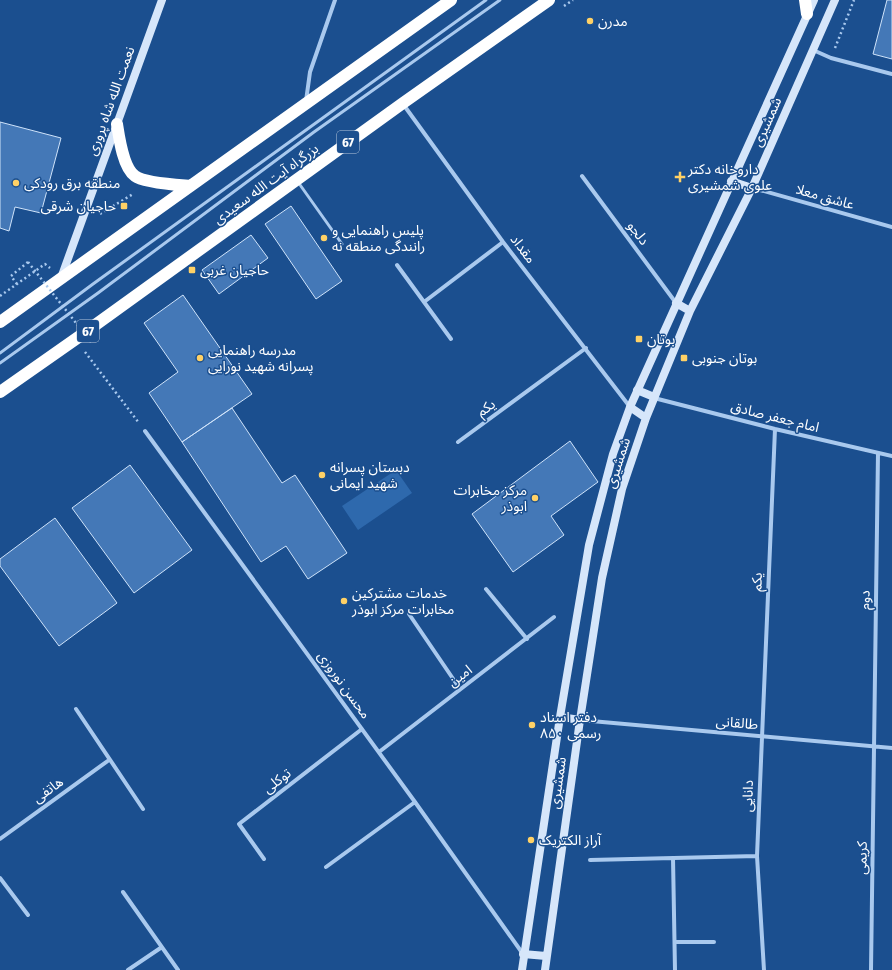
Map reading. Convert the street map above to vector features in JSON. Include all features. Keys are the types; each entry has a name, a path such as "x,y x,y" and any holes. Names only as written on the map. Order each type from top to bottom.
{"highway":[{"path":"0,322 451,0"},
{"name":"بزرگراه آیت الله سعیدی","path":"0,392 75,340 402,103 549,0"},
{"path":"805,0 807,14"},
{"path":"117,124 126,164 135,176 152,182 190,186"}],"main road":[{"name":"نعمت الله شاه پروری","path":"61,278 162,0"},
{"name":"شمشیری","path":"522,970 560,717 589,546 596,513 613,454 637,390 814,0"},
{"name":"شمشیری","path":"545,970 580,720 602,578 622,489 646,418 690,311 752,188 835,0"},
{"path":"731,181 752,188"},
{"path":"676,303 690,311"},
{"path":"637,390 654,398"},
{"path":"630,407 646,418"},
{"path":"560,717 580,720"},
{"path":"524,954 546,956"}],"street":[{"path":"306,104 310,72 335,0"},
{"path":"812,50 831,58 892,74"},
{"name":"مقداد","path":"402,103 504,242 630,407"},
{"name":"دلجو","path":"582,176 676,303"},
{"name":"عاشق معلا","path":"752,188 892,226"},
{"path":"424,302 504,242"},
{"path":"397,265 451,339"},
{"name":"یکم","path":"458,442 586,348"},
{"name":"امام جعفر صادق","path":"654,398 775,429 892,456"},
{"name":"یکم","path":"762,737 775,429"},
{"name":"محسن نوروزی","path":"145,431 524,954"},
{"name":"دوم","path":"874,747 878,453"},
{"path":"486,589 526,639"},
{"path":"409,614 460,689"},
{"name":"امین","path":"379,752 554,616"},
{"path":"76,709 143,809"},
{"name":"طالقانی","path":"580,720 892,748"},
{"name":"توکلی","path":"264,859 239,824 362,729"},
{"name":"دانایی","path":"762,737 757,856 764,970"},
{"name":"کریمی","path":"871,970 874,747"},
{"name":"هاتفی","path":"0,839 109,760"},
{"path":"326,867 415,802"},
{"path":"590,860 757,856"},
{"path":"673,858 676,970"},
{"path":"0,878 28,915"},
{"path":"123,892 178,970"},
{"path":"675,942 714,942"},
{"path":"128,970 162,947"}],"lane":[{"path":"0,353 486,0"},
{"path":"0,363 98,293 314,132 500,0"},
{"path":"297,180 342,244"}],"path":[{"path":"831,58 854,0"},
{"path":"79,227 152,182"},
{"path":"17,284 11,276 28,262 91,342"},
{"path":"0,296 45,264 61,278"},
{"path":"75,340 145,431"}],"shaded area":[{"path":"396,470 412,493 358,530 342,506"}],"building":[{"path":"887,0 892,0 892,59 873,54"},
{"path":"0,122 61,138 41,213 15,207 9,231 0,228"},
{"path":"291,206 342,281 316,299 265,224"},
{"path":"251,235 268,258 219,294 202,270"},
{"path":"183,295 252,394 182,442 149,393 178,372 144,323"},
{"path":"232,408 282,483 295,475 347,553 308,579 286,546 261,562 182,442"},
{"name":"مرکز مخابرات ابوذر","path":"570,441 598,482 551,516 564,535 513,572 472,514"},
{"path":"130,465 192,550 134,593 72,508"},
{"path":"55,518 117,603 59,646 0,566 0,559"}],"place":[{"name":"مدرن","path":"590,21"},
{"name":"داروخانه دکتر علوی شمشیری","path":"680,177"},
{"name":"منطقه برق رودکی","path":"16,183"},
{"name":"حاجیان شرقی","path":"124,206"},
{"name":"پلیس راهنمایی و رانندگی منطقه نه","path":"324,238"},
{"name":"حاجیان غربی","path":"192,270"},
{"name":"بوتان","path":"639,339"},
{"name":"مدرسه راهنمایی پسرانه شهید نورایی","path":"200,358"},
{"name":"بوتان جنوبی","path":"684,358"},
{"name":"دبستان پسرانه شهید ایمانی","path":"322,475"},
{"name":"مرکز مخابرات ابوذر","path":"535,498"},
{"name":"خدمات مشترکین مخابرات مرکز ابوذر","path":"344,601"},
{"name":"دفتر اسناد رسمی ۸۵۰","path":"532,725"},
{"name":"آراز الکتریک","path":"531,840"}]}
